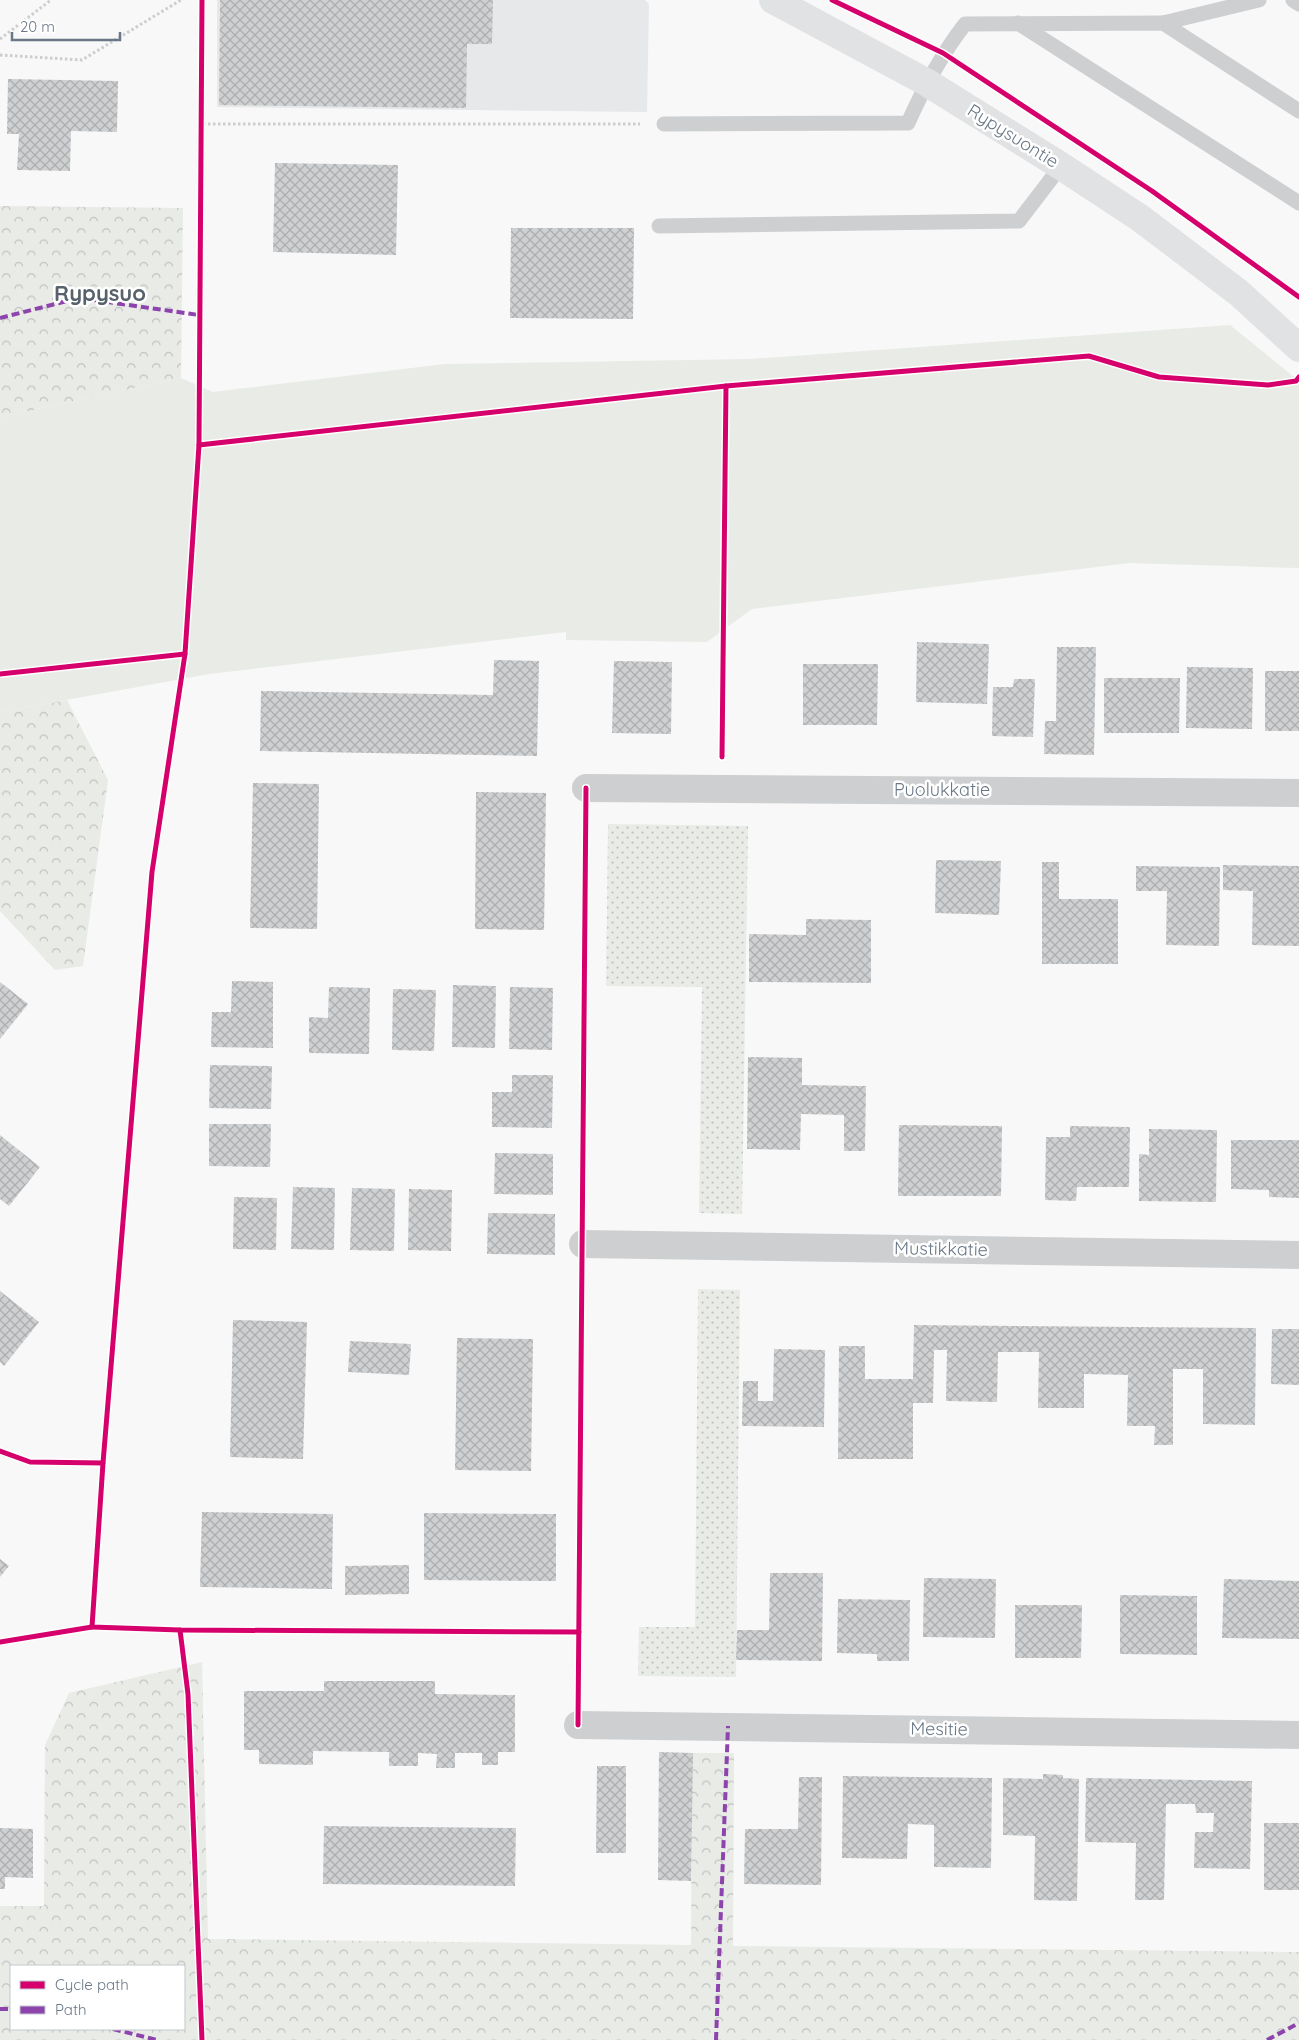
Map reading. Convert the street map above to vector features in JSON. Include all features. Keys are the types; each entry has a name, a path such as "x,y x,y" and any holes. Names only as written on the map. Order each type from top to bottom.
{"street":[{"name":"Rypysuontie","path":"773,0 926,82 1062,166 1140,218 1239,293 1299,348"},
{"name":"Rypysuontie","path":"1239,293 1299,328"},
{"name":"Puolukkatie","path":"586,788 1299,793"},
{"name":"Mustikkatie","path":"583,1244 1299,1254"},
{"name":"Mesitie","path":"578,1725 1299,1735"}],"lane":[{"path":"664,124 908,124 926,82 943,53 966,24 1163,23 1259,0"},
{"path":"1293,0 1299,4"},
{"path":"1163,23 1299,111"},
{"path":"1018,24 1299,203"},
{"path":"659,226 1019,221 1062,166"}],"path":[{"path":"0,39 51,0"},
{"path":"0,55 82,60 181,0"},
{"path":"203,114 203,133"},
{"path":"203,124 664,124"}],"shaded area":[{"path":"217,0 645,0 649,4 647,112 217,107"}],"green space":[{"path":"0,206 183,208 181,378 0,417"},
{"path":"1230,325 1299,381 1299,568 1130,563 752,609 707,642 566,640 566,632 209,674 0,712 0,417 181,378 213,392 445,364 750,359"},
{"path":"67,700 108,780 83,966 55,970 0,911 0,712"},
{"path":"608,824 748,826 742,1214 699,1213 702,987 606,986"},
{"path":"698,1289 740,1290 736,1677 638,1676 639,1627 695,1627"},
{"path":"202,1662 208,1939 691,1945 692,1753 734,1753 733,1946 1299,1952 1299,2040 0,2040 0,1906 44,1906 45,1745 69,1693"}],"building":[{"path":"220,0 493,0 492,44 467,44 466,108 219,105"},
{"path":"8,79 118,81 117,132 71,131 70,171 17,170 19,134 7,134"},
{"path":"275,163 398,165 396,255 273,252"},
{"path":"511,228 634,228 633,319 510,318"},
{"path":"917,642 989,644 987,704 916,702"},
{"path":"1057,647 1096,647 1094,755 1044,754 1045,721 1056,721"},
{"path":"494,660 539,661 537,756 260,751 261,691 493,695"},
{"path":"614,661 672,662 671,734 612,733"},
{"path":"803,664 878,664 877,725 803,725"},
{"path":"1187,667 1253,668 1252,729 1186,728"},
{"path":"1265,671 1299,671 1299,731 1265,731"},
{"path":"1104,678 1180,678 1179,733 1104,733"},
{"path":"1014,679 1035,679 1033,737 992,736 993,687 1013,687"},
{"path":"253,783 319,784 317,929 250,928"},
{"path":"476,792 546,793 544,930 475,929"},
{"path":"936,860 1001,861 999,915 935,913"},
{"path":"1042,862 1059,862 1059,899 1118,899 1118,964 1042,964"},
{"path":"1223,865 1299,866 1299,946 1252,945 1253,891 1223,890"},
{"path":"1136,866 1220,867 1219,946 1166,945 1167,891 1136,891"},
{"path":"806,919 871,920 871,983 749,982 749,934 806,935"},
{"path":"232,981 273,982 273,1048 211,1047 212,1012 231,1012"},
{"path":"0,982 28,1004 0,1039"},
{"path":"453,985 496,986 495,1048 452,1047"},
{"path":"329,987 370,988 369,1054 309,1053 309,1017 328,1018"},
{"path":"510,987 553,988 552,1050 509,1049"},
{"path":"393,989 436,990 434,1051 392,1050"},
{"path":"748,1057 802,1058 802,1085 866,1086 865,1151 844,1151 844,1115 801,1114 800,1150 747,1149"},
{"path":"210,1065 272,1066 271,1109 209,1108"},
{"path":"512,1075 553,1075 552,1128 492,1127 492,1092 512,1092"},
{"path":"209,1124 271,1124 270,1167 209,1166"},
{"path":"899,1125 1002,1126 1001,1196 898,1196"},
{"path":"1070,1126 1130,1127 1129,1187 1077,1187 1076,1201 1045,1200 1046,1137 1070,1137"},
{"path":"1149,1129 1217,1130 1216,1202 1139,1201 1139,1154 1149,1155"},
{"path":"0,1135 40,1167 9,1206 0,1199"},
{"path":"1231,1140 1299,1140 1299,1198 1269,1197 1269,1190 1231,1189"},
{"path":"495,1153 553,1154 553,1195 494,1194"},
{"path":"293,1187 335,1188 334,1250 291,1249"},
{"path":"352,1188 395,1189 394,1251 350,1250"},
{"path":"409,1189 452,1190 451,1251 408,1250"},
{"path":"234,1197 277,1198 276,1250 233,1249"},
{"path":"488,1213 555,1214 555,1255 487,1254"},
{"path":"0,1291 39,1322 4,1366 0,1362"},
{"path":"233,1320 307,1322 303,1459 230,1457"},
{"path":"914,1325 1256,1328 1255,1425 1203,1424 1203,1369 1173,1369 1173,1445 1154,1445 1155,1426 1127,1426 1128,1375 1084,1374 1084,1408 1038,1408 1039,1352 998,1352 997,1402 946,1401 947,1350 934,1350 933,1403 913,1403 913,1459 838,1459 839,1346 865,1346 865,1379 913,1379"},
{"path":"1272,1329 1299,1329 1299,1385 1271,1384"},
{"path":"457,1338 533,1339 531,1471 455,1470"},
{"path":"350,1341 411,1344 409,1375 348,1372"},
{"path":"774,1349 825,1350 824,1427 742,1426 743,1381 758,1381 758,1401 773,1401"},
{"path":"202,1512 333,1514 332,1589 200,1587"},
{"path":"424,1513 556,1514 556,1581 424,1580"},
{"path":"0,1559 9,1566 0,1577"},
{"path":"409,1565 409,1594 345,1595 345,1566"},
{"path":"770,1573 823,1573 822,1661 736,1660 737,1630 769,1630"},
{"path":"924,1578 996,1579 995,1638 923,1637"},
{"path":"1224,1579 1299,1581 1299,1639 1222,1638"},
{"path":"1120,1595 1197,1596 1197,1655 1120,1654"},
{"path":"838,1599 910,1600 909,1661 877,1661 877,1654 837,1653"},
{"path":"1015,1605 1082,1605 1081,1658 1015,1658"},
{"path":"324,1681 435,1681 435,1694 515,1695 515,1752 498,1752 498,1765 482,1765 482,1753 455,1753 455,1768 436,1768 437,1754 418,1753 418,1766 389,1766 389,1752 313,1751 313,1765 259,1764 259,1750 244,1750 244,1691 324,1691"},
{"path":"659,1752 693,1753 691,1881 658,1880"},
{"path":"597,1766 626,1766 626,1853 596,1853"},
{"path":"1043,1774 1063,1775 1063,1778 1079,1779 1077,1901 1034,1900 1035,1836 1003,1835 1003,1778 1043,1779"},
{"path":"843,1776 992,1778 991,1868 934,1867 934,1825 908,1824 907,1859 842,1858"},
{"path":"799,1777 822,1777 821,1885 744,1884 745,1829 798,1829"},
{"path":"1086,1778 1252,1781 1250,1869 1194,1868 1195,1832 1213,1832 1214,1813 1196,1813 1195,1804 1166,1804 1164,1900 1135,1900 1136,1843 1085,1842"},
{"path":"1264,1823 1299,1823 1299,1890 1264,1890"},
{"path":"324,1826 516,1828 515,1886 323,1884"},
{"path":"0,1828 33,1829 33,1878 5,1877 5,1889 0,1889"}],"marked path":[{"path":"0,318 79,298 199,315"},
{"path":"716,2040 728,1726"},
{"path":"0,2009 10,2009"},
{"path":"1267,2040 1299,2023"},
{"path":"117,2030 157,2040"}],"cycle path":[{"path":"202,0 199,445 185,654 152,872 103,1463 92,1627 180,1630 579,1632"},
{"path":"832,0 943,53 1152,191 1299,297"},
{"path":"199,445 726,386 1089,356 1159,377 1268,385 1296,381 1299,377"},
{"path":"722,757 726,386"},
{"path":"0,674 185,654"},
{"path":"578,1725 586,788"},
{"path":"0,1451 30,1462 103,1463"},
{"path":"0,1642 92,1627"},
{"path":"180,1630 188,1694 202,2040"}],"district":[{"name":"Rypysuo","path":"100,293"}]}
